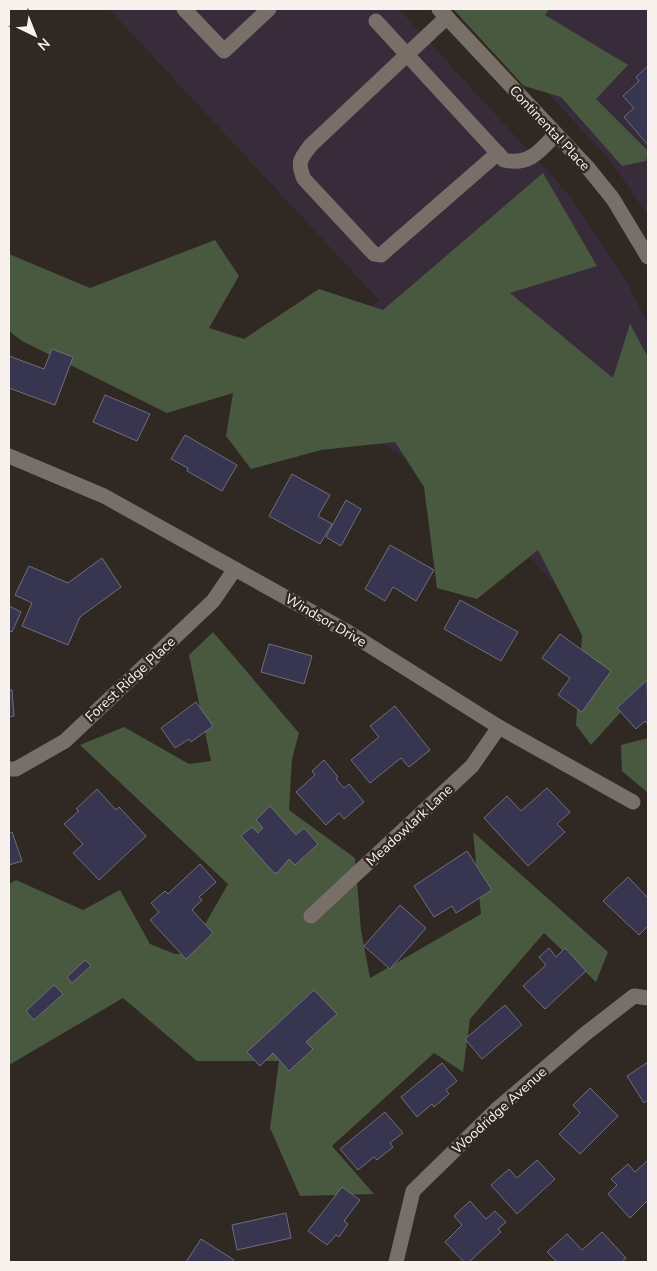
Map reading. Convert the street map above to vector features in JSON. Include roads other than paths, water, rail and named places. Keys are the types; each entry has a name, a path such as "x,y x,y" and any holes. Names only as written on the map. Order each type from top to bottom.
{"street":[{"path":"195,12 224,51 270,9"},
{"path":"443,13 407,54 306,151 299,166 304,179 374,254 381,255 498,153"},
{"name":"Continental Place","path":"443,13 588,168 613,199 648,257"},
{"path":"376,20 504,160 516,163 528,159 556,134"},
{"name":"Windsor Drive","path":"9,456 104,496 348,632 499,728 633,802"},
{"name":"Forest Ridge Place","path":"9,769 16,769 64,741 213,601 235,569"},
{"name":"Meadowlark Lane","path":"311,916 472,766 499,728"},
{"name":"Woodridge Avenue","path":"396,1262 413,1191 496,1110 585,1034 634,996 648,998"}]}
